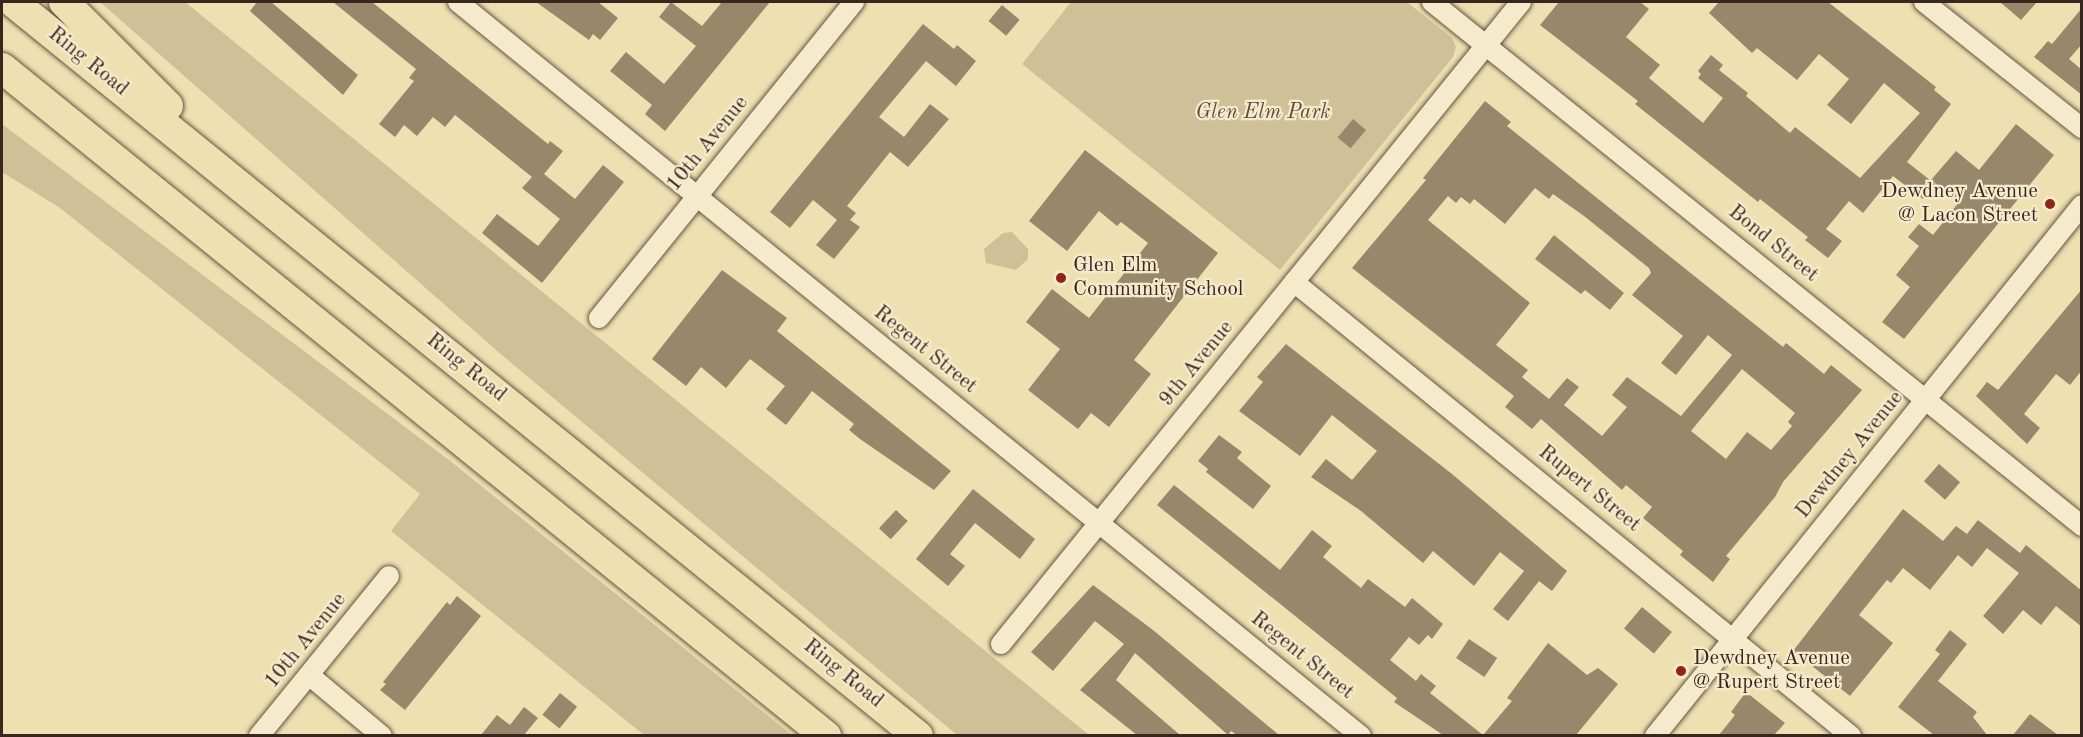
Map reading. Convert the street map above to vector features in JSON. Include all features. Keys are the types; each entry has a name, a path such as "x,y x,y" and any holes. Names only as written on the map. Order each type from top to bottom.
{"highway":[{"name":"Ring Road","path":"13,2 918,735"},
{"path":"64,2 256,197"},
{"path":"2,68 826,735"},
{"path":"2,88 144,183"}],"street":[{"name":"Regent Street","path":"458,2 696,198 1361,735"},
{"name":"10th Avenue","path":"599,318 854,2"},
{"name":"Bond Street","path":"1432,2 2082,526"},
{"name":"9th Avenue","path":"1001,644 1521,2"},
{"path":"1924,2 2082,128"},
{"name":"Dewdney Avenue","path":"1655,735 2082,205"},
{"name":"Rupert Street","path":"1294,282 1851,735"},
{"name":"10th Avenue","path":"259,735 389,576"},
{"path":"309,675 382,735"}],"green space":[{"path":"100,2 185,2 1089,735 957,735 503,356"},
{"name":"Glen Elm Park","path":"1071,2 1407,2 1452,38 1456,47 1453,57 1280,270 1022,64"},
{"path":"2,124 449,460 792,735 644,735 391,531 420,494 60,208 2,172"},
{"path":"1012,232 1028,249 1028,259 1016,270 986,263 984,249 1003,233"}],"building":[{"path":"257,2 271,2 358,75 343,95 250,11"},
{"path":"333,2 372,2 548,144 550,141 563,151 544,174 575,199 603,165 624,182 542,283 482,233 497,214 538,246 560,219 522,188 532,177 455,115 445,127 433,117 417,136 404,125 395,137 379,124 414,81 409,78 416,69"},
{"path":"536,2 598,2 618,18 600,40 593,34 589,40"},
{"path":"671,2 702,26 722,2 770,2 665,131 645,114 652,105 610,71 626,52 664,84 696,46 659,17"},
{"path":"1559,2 1640,2 1649,9 1626,37 1660,65 1649,78 1703,123 1723,98 1698,78 1701,74 1698,71 1711,55 1723,65 1719,70 1748,93 1746,96 1790,133 1795,127 1860,178 1920,113 1884,83 1851,124 1827,105 1849,79 1819,54 1797,80 1757,48 1752,53 1709,13 1719,2 1828,2 1936,87 1934,90 1951,104 1907,162 1935,184 1923,199 1893,176 1863,213 1849,201 1826,229 1842,241 1828,258 1805,240 1808,237 1760,199 1758,202 1635,104 1638,101 1540,25"},
{"path":"2000,2 2037,2 2021,20"},
{"path":"1002,5 1020,20 1006,36 989,21"},
{"path":"2082,8 2082,44 2069,59 2082,70 2082,95 2034,57 2048,41 2052,44"},
{"path":"923,24 954,49 957,45 976,61 956,86 926,61 879,117 904,137 930,104 949,119 908,167 890,152 847,206 856,213 850,220 860,227 834,259 816,245 837,220 813,200 790,228 770,212"},
{"path":"1485,101 1511,122 1507,126 1783,347 1786,343 1824,374 1831,365 1862,390 1783,482 1775,497 1726,556 1730,559 1713,582 1680,555 1683,551 1643,518 1652,507 1626,485 1622,490 1541,419 1532,429 1505,407 1514,396 1352,268 1426,180 1423,178","holes":["1535,188 1549,199 1553,194 1649,268 1651,273 1632,295 1683,336 1661,363 1676,375 1708,335 1732,355 1681,416 1627,377 1612,395 1627,407 1602,436 1564,405 1579,387 1567,378 1549,399 1522,377 1528,370 1496,345 1530,303 1428,220 1448,196 1456,203 1461,197 1470,204 1474,199 1505,224","1742,369 1795,413 1788,422 1792,426 1771,450 1747,432 1726,459 1691,431"]},
{"path":"1353,119 1366,130 1351,148 1338,137"},
{"path":"2016,124 2054,155 1904,339 1882,322 1910,287 1896,275 1919,246 1908,237 1919,224 1933,235 1959,202 1931,180 1956,151 1979,170"},
{"path":"1085,150 1218,253 1134,360 1151,374 1109,427 1091,413 1078,429 1028,390 1060,349 1026,322 1052,289 1089,318 1148,243 1121,222 1117,226 1099,211 1067,251 1029,221"},
{"path":"1554,235 1624,293 1610,310 1585,290 1581,294 1535,259"},
{"path":"722,270 787,318 777,331 951,471 934,490 860,439 849,430 854,424 812,391 786,425 766,409 785,386 750,359 726,388 701,367 686,386 652,359"},
{"path":"2082,289 2082,370 2070,385 2056,374 2024,414 2040,428 2027,444 1976,396 1987,382 1998,390"},
{"path":"1286,344 1452,474 1567,571 1552,591 1539,581 1508,621 1493,609 1524,571 1500,552 1474,586 1433,551 1423,563 1361,511 1311,477 1326,459 1352,480 1377,451 1332,415 1300,456 1239,411 1263,382 1257,377"},
{"path":"1219,435 1242,452 1237,458 1271,486 1253,509 1206,472 1208,469 1198,461"},
{"path":"1939,464 1960,482 1945,500 1924,481"},
{"path":"1174,485 1280,570 1312,530 1332,546 1323,557 1361,588 1368,579 1405,607 1412,598 1443,624 1432,639 1428,635 1419,645 1409,637 1390,660 1416,681 1421,674 1436,686 1430,693 1483,735 1443,735 1394,702 1397,698 1157,505"},
{"path":"973,489 1035,539 1020,559 975,523 950,554 965,566 948,586 916,559"},
{"path":"1903,509 1943,541 1956,526 1967,534 1978,520 2020,553 2026,545 2082,591 2082,627 2056,606 2041,625 2023,610 2003,634 1983,616 2019,573 1987,548 1972,567 1958,555 1930,590 1903,568 1891,583 1887,580 1859,615 1893,643 1850,696 1793,651"},
{"path":"896,510 908,521 891,539 879,528"},
{"path":"1093,585 1153,630 1279,735 1237,735 1231,731 1228,735 1135,653 1116,680 1180,735 1137,735 1080,690 1124,644 1095,621 1053,671 1031,652"},
{"path":"457,596 481,616 405,710 380,690 386,684 383,682 447,602 450,605"},
{"path":"1642,607 1672,632 1654,654 1624,628"},
{"path":"1950,630 1967,644 1938,681 1977,712 1973,717 1987,735 1934,735 1898,707 1940,654 1935,650"},
{"path":"1469,639 1497,658 1484,677 1456,658"},
{"path":"1548,643 1587,675 1598,668 1618,684 1576,735 1483,735 1512,701 1507,698"},
{"path":"1746,692 1785,723 1774,735 1719,735 1735,715 1731,712"},
{"path":"560,693 577,707 559,729 542,715"},
{"path":"524,707 538,718 524,735 481,735 497,715 510,725"},
{"path":"2030,714 2058,735 2013,735"}],"place":[{"name":"Dewdney Avenue @ Lacon Street","path":"2050,204"},
{"name":"Glen Elm Community School","path":"1061,278"},
{"name":"Dewdney Avenue @ Rupert Street","path":"1681,671"}]}
